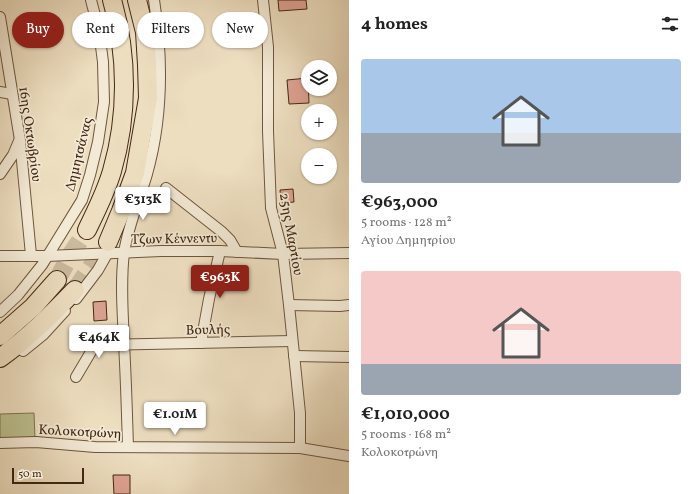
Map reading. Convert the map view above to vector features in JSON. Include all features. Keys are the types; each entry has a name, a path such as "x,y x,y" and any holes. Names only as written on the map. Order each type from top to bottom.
{"highway":[{"path":"87,230 101,201 112,172 120,139 124,104 122,47 112,0"},
{"path":"108,248 135,173 148,98 148,65 145,32 137,0"},
{"path":"0,336 33,307 57,280"},
{"path":"0,358 22,342 42,324 75,290"}],"street":[{"name":"Δημητσάνας","path":"0,312 18,295 42,265 82,200 90,175 98,142 104,102 103,62 99,31 92,0"},
{"path":"128,447 122,300 124,253 131,222 147,174 159,111 161,82 160,57 154,0"},
{"name":"25ης Μαρτίου","path":"263,0 268,47 268,131 271,208 283,254 300,413 300,448"},
{"name":"16ης Οκτωβρίου","path":"0,17 20,140 31,256"},
{"path":"0,92 12,94"},
{"path":"0,174 13,155 20,140"},
{"path":"166,188 222,232 230,240 237,252"},
{"name":"Τζων Κέννεντυ","path":"0,256 47,256 108,248 124,253 161,251 220,251 283,254 349,253"},
{"path":"0,367 34,342 56,322 86,286 108,248"},
{"path":"201,343 220,251"},
{"path":"289,304 349,305"},
{"name":"Βουλής","path":"76,377 92,350 99,345 292,341"},
{"path":"294,356 349,357"},
{"name":"Κολοκοτρώνη","path":"0,443 36,442 95,447 300,448 349,456"}],"green space":[{"path":"34,413 35,439 0,440 0,414"}],"building":[{"path":"278,0 306,0 307,9 279,11"},
{"path":"301,79 301,96 309,96 309,103 289,104 287,80"},
{"path":"293,189 294,202 281,203 280,190"},
{"path":"106,301 107,320 94,321 93,302"},
{"path":"113,475 130,475 130,494 114,494"}],"tunnel":[{"path":"57,280 71,254 87,230"},
{"path":"75,290 108,242"}]}
